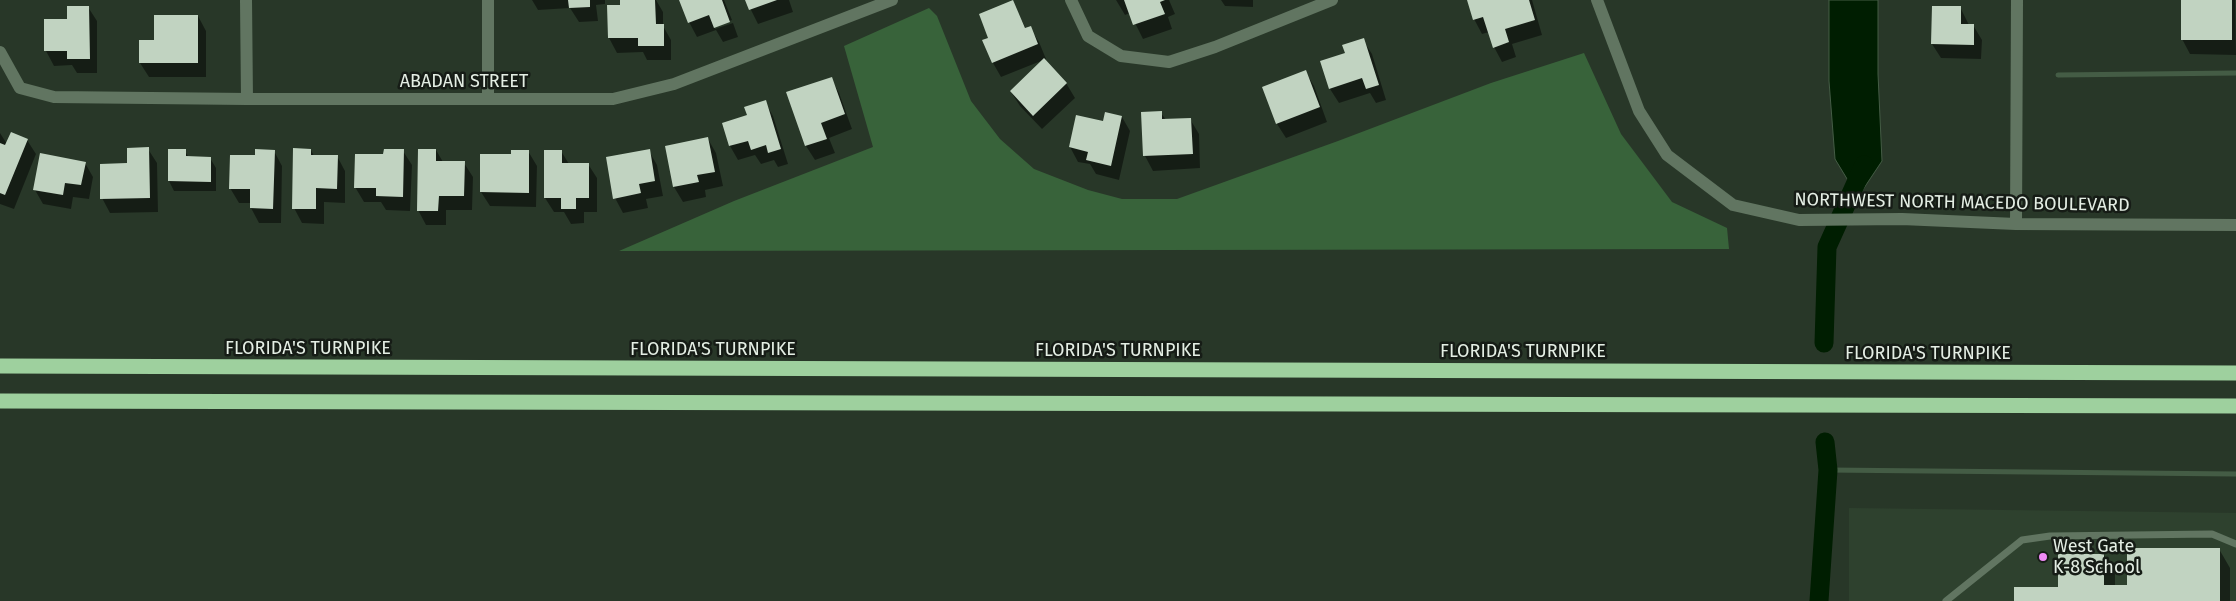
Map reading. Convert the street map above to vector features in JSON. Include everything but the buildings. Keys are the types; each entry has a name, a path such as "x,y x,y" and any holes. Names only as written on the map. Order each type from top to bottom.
{"highway":[{"name":"FLORIDA'S TURNPIKE","path":"0,366 2236,373"},
{"path":"0,401 2236,406"}],"street":[{"path":"246,0 247,100"},
{"path":"488,0 488,100"},
{"name":"ABADAN STREET","path":"0,52 20,88 54,97 247,100 613,100 674,84 892,0"},
{"path":"1071,0 1088,36 1121,56 1169,62 1216,47 1332,0"},
{"name":"NORTHWEST NORTH MACEDO BOULEVARD","path":"1597,0 1638,111 1667,155 1733,206 1799,220 1902,219 2016,224 2236,225"},
{"path":"2016,224 2017,0"}],"lane":[{"path":"1946,601 2022,540 2050,536 2212,534 2236,544"}],"shaded area":[{"path":"1829,0 1878,0 1878,74 1882,161 1858,197 1835,159 1829,81"},
{"path":"929,8 937,16 971,101 1000,139 1034,169 1088,190 1122,199 1177,199 1491,83 1584,53 1621,134 1672,202 1727,228 1729,249 619,251 734,201 873,147 844,46"},
{"name":"West Gate K-8 School","path":"1849,508 2236,513 2236,601 1849,601"}],"waterway":[{"path":"2058,75 2236,73"},
{"path":"1824,343 1827,247 1864,165"},
{"path":"1819,601 1828,470 1825,442"},
{"path":"1828,470 2236,474"}],"place":[{"name":"West Gate K-8 School","path":"2043,557"}]}
